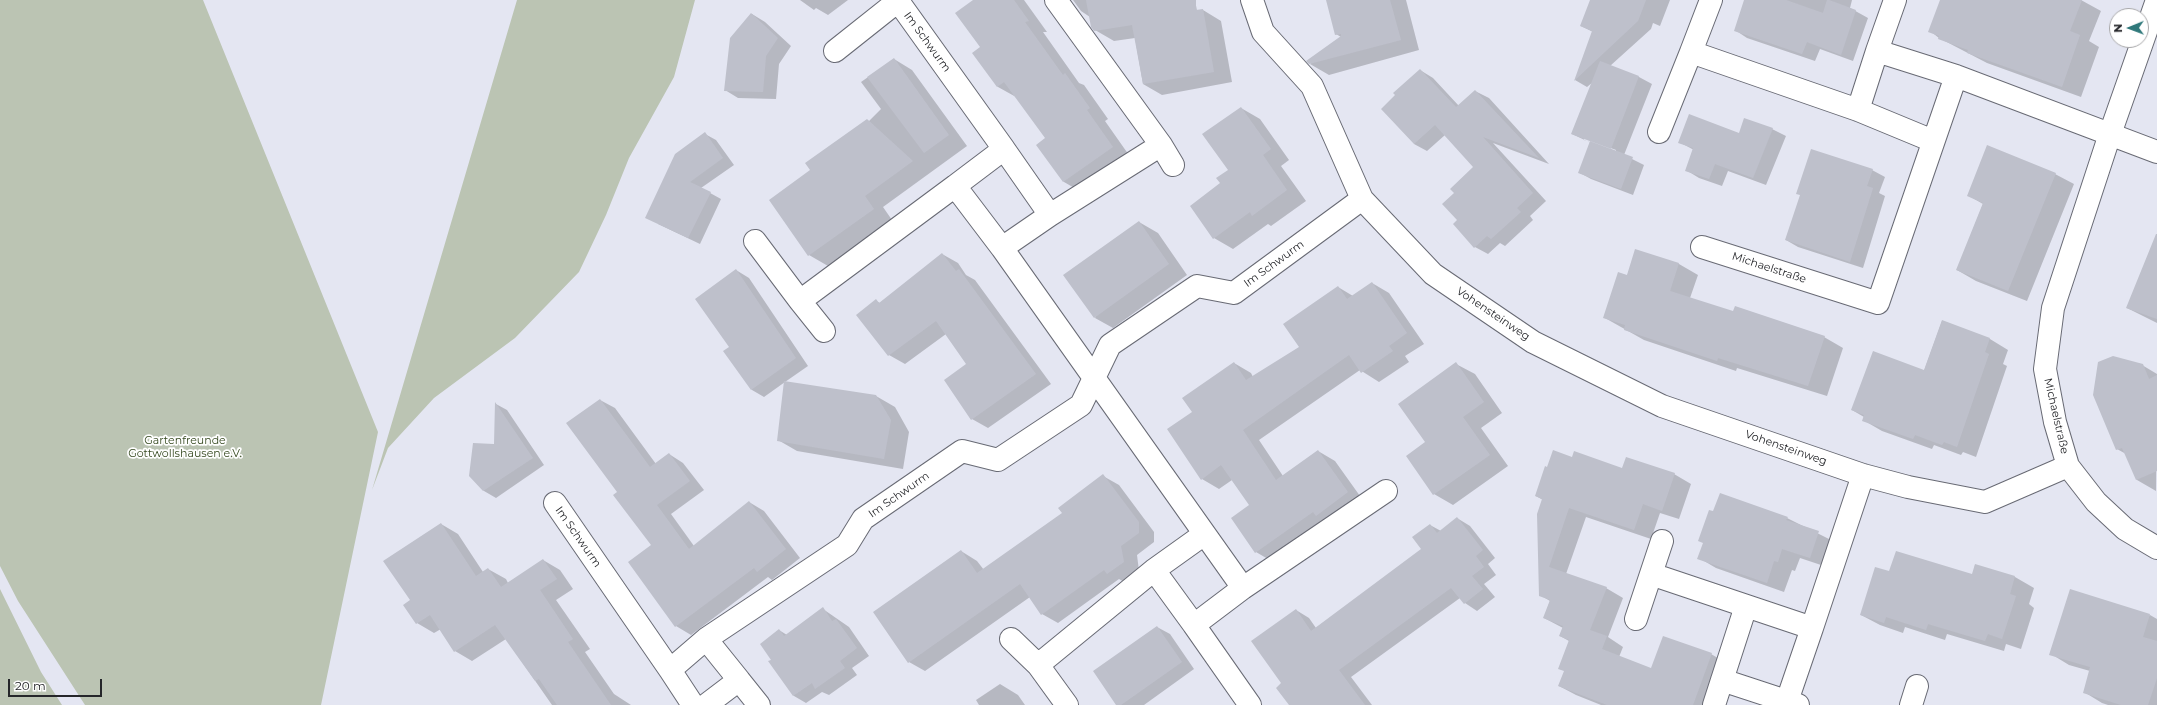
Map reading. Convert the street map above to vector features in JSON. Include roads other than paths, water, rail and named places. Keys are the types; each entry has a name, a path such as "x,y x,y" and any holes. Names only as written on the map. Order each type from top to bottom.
{"street":[{"path":"1056,0 1161,145 1173,165"},
{"name":"Vohensteinweg","path":"1252,0 1263,32 1312,86 1362,199 1433,274 1533,342 1662,406 1863,474 1908,487 1985,502 2068,466"},
{"path":"1659,132 1712,0"},
{"path":"1858,110 1895,0"},
{"name":"Michaelstraße","path":"2157,0 2110,134 2053,308 2045,369 2055,422 2068,466 2096,502 2125,529 2157,548"},
{"name":"Im Schwurm","path":"836,51 898,1 1004,148 1050,215"},
{"path":"1877,51 1956,76 2157,152"},
{"path":"1691,52 1858,110 1933,140"},
{"name":"Michaelstraße","path":"1702,247 1878,303 1956,76"},
{"path":"1002,248 1050,215 1161,145"},
{"path":"800,302 1004,148"},
{"path":"955,186 1002,248 1203,535 1243,588"},
{"name":"Im Schwurm","path":"670,670 706,639 847,545 863,519 962,451 998,460 1081,405 1110,345 1197,286 1234,293 1362,199"},
{"path":"755,241 800,302 824,330"},
{"path":"1722,680 1793,703 1812,628 1863,474"},
{"path":"1194,625 1243,588 1386,491"},
{"name":"Im Schwurm","path":"555,503 693,705"},
{"path":"1038,665 1154,570 1203,535"},
{"path":"1636,619 1662,541"},
{"path":"1154,570 1250,705"},
{"path":"1651,574 1812,628"},
{"path":"1714,705 1746,606"},
{"path":"706,639 759,705"},
{"path":"1011,639 1038,665 1067,705"},
{"path":"706,705 739,680"}],"park label":[{"name":"Gartenfreunde Gottwollshausen e.V.","path":"185,447"}]}
